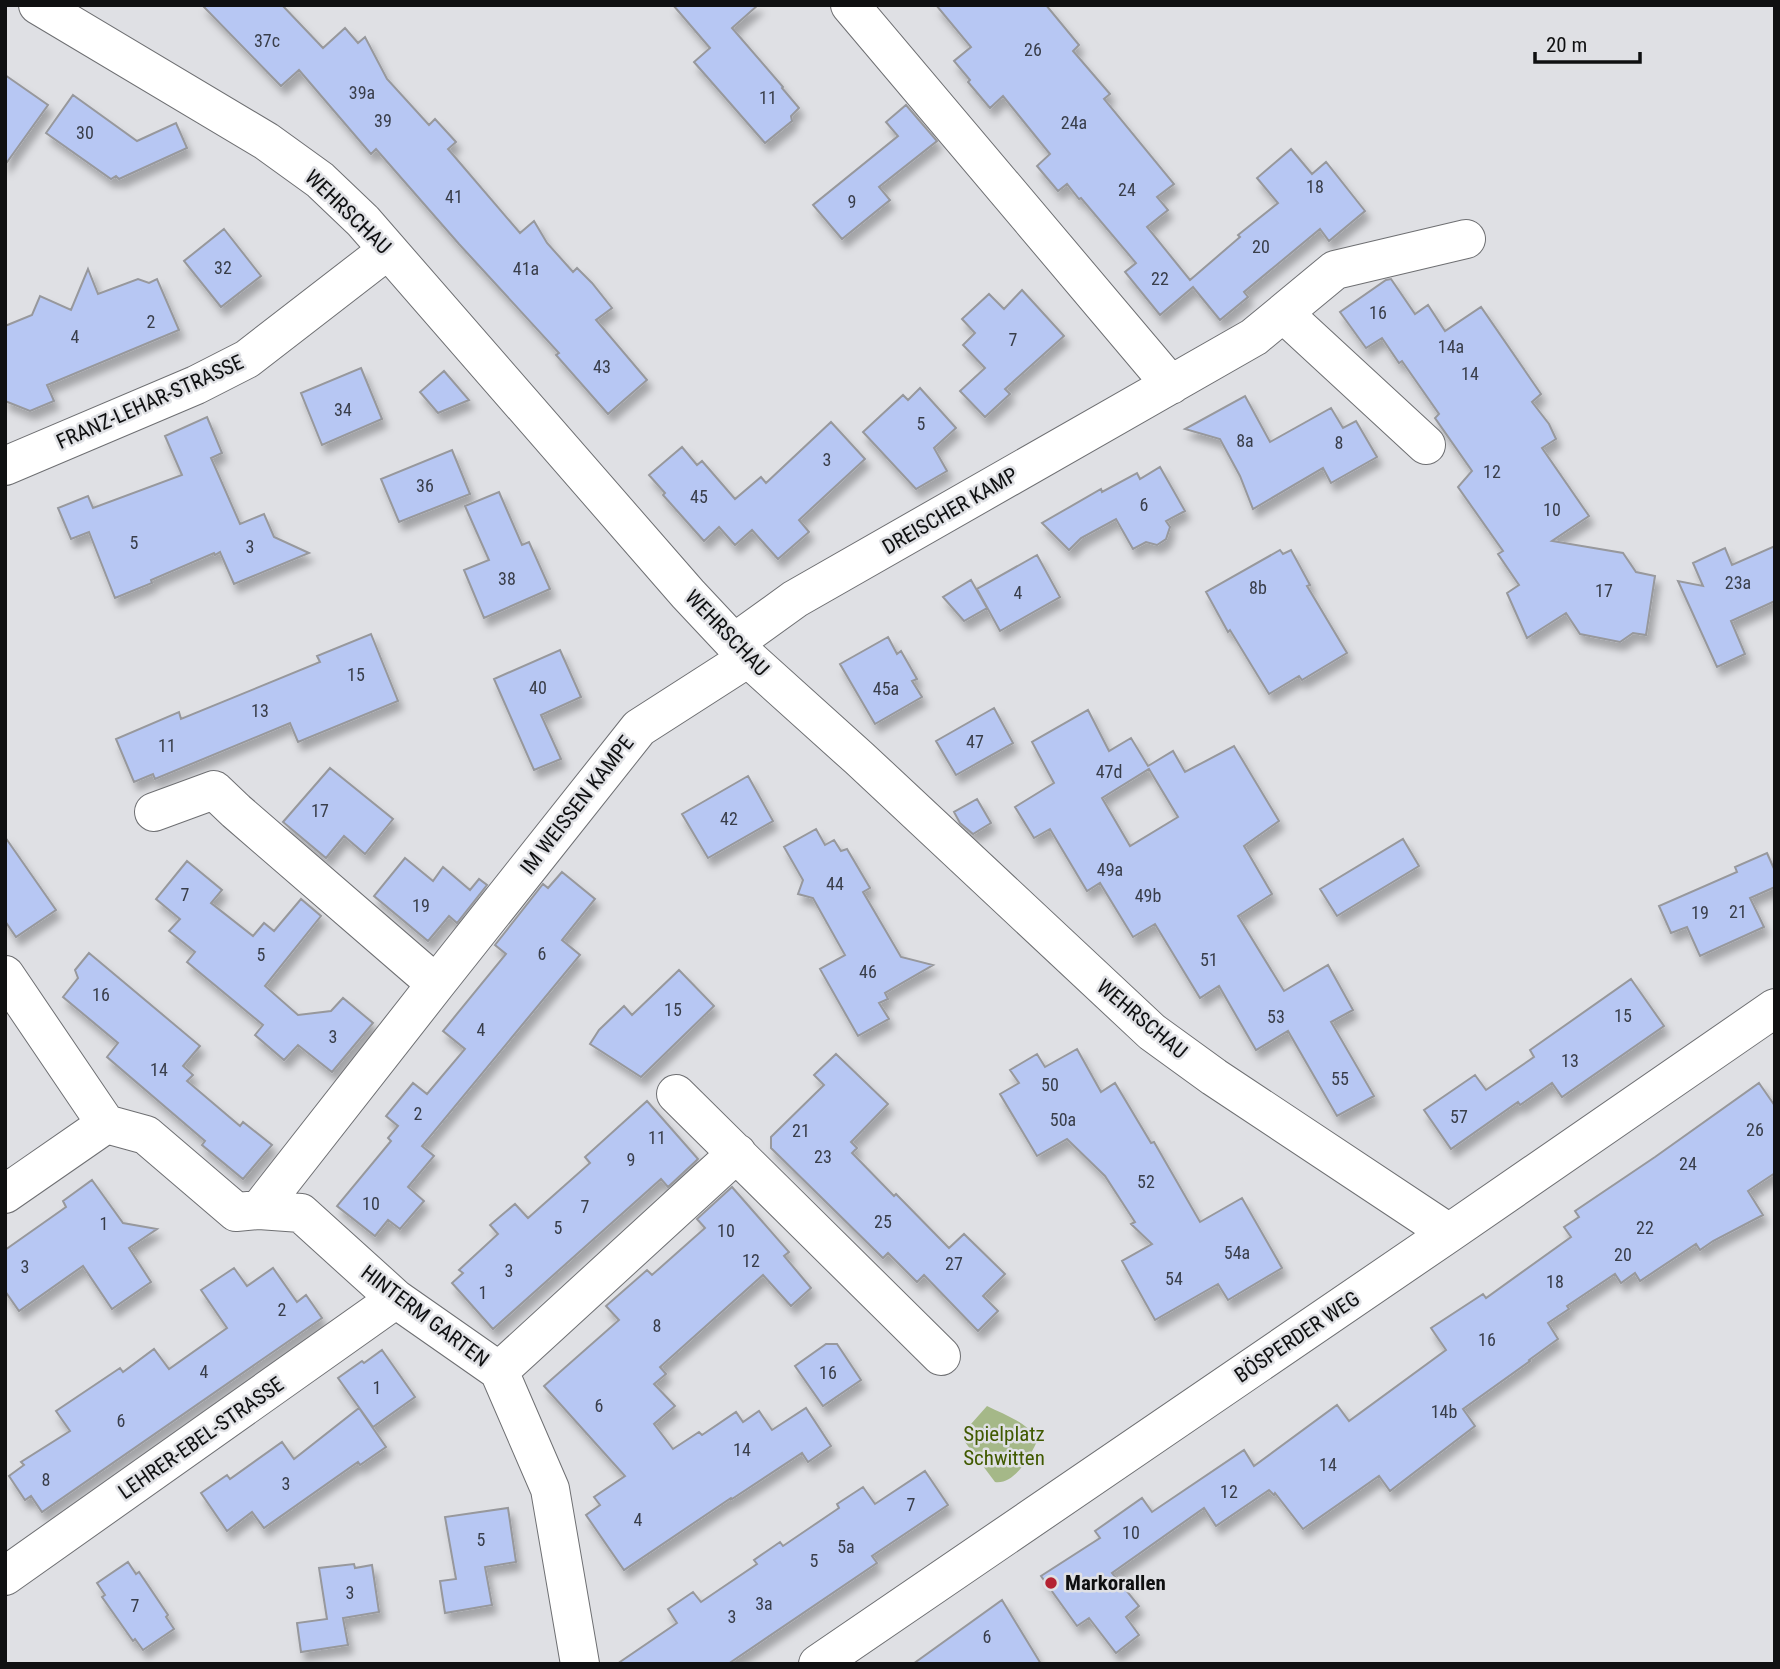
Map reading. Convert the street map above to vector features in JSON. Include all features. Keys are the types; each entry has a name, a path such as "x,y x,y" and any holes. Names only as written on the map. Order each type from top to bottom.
{"street":[{"name":"WEHRSCHAU","path":"38,5 266,141 320,180 363,220 688,594 741,651 1152,1032 1214,1077 1449,1233"},
{"path":"850,5 1171,385"},
{"name":"DREISCHER KAMP","path":"741,651 795,599 1254,337 1335,270 1466,239"},
{"name":"FRANZ-LEHAR-STRASSE","path":"5,466 185,390 247,359 388,250"},
{"path":"1283,313 1426,445"},
{"name":"IM WEISSEN KAMPE","path":"259,1210 639,728 741,651"},
{"path":"154,812 214,790 436,984"},
{"path":"5,975 106,1124 5,1194"},
{"name":"BÖSPERDER WEG","path":"818,1664 1775,1008"},
{"path":"676,1094 941,1356"},
{"name":"HINTERM GARTEN","path":"106,1124 146,1135 236,1212 259,1210 301,1213 396,1299 499,1371 550,1489 580,1664"},
{"path":"499,1371 737,1153"},
{"name":"LEHRER-EBEL-STRASSE","path":"5,1576 396,1299"}],"green space":[{"name":"Spielplatz Schwitten","path":"987,1406 1021,1423 1038,1439 1016,1474 1002,1482 995,1482 962,1438 963,1433"}],"building":[{"path":"202,5 282,5 323,48 345,28 358,43 365,37 387,79 429,125 435,119 456,142 448,149 520,233 534,221 547,243 573,272 577,268 592,283 612,308 596,320 647,380 608,414 556,355 559,353 376,149 371,154 299,70 281,86"},
{"path":"673,5 758,5 732,28 799,108 791,116 792,121 765,143 694,62 710,48"},
{"path":"936,5 1046,5 1079,45 1073,51 1110,94 1104,99 1174,184 1157,197 1168,210 1147,227 1190,280 1240,237 1238,235 1278,203 1257,178 1291,149 1312,174 1326,162 1365,211 1329,241 1320,229 1244,292 1248,297 1220,320 1193,287 1160,315 1125,272 1136,263 1067,184 1058,191 1037,166 1050,154 1003,96 990,108 968,82 970,80 954,61 971,47"},
{"path":"5,75 48,105 5,165"},
{"path":"73,95 137,141 176,123 187,148 119,179 116,176 111,179 46,133"},
{"path":"906,105 937,141 879,187 890,200 842,239 813,205 898,136 886,122"},
{"path":"224,229 261,276 221,307 184,261"},
{"path":"88,269 98,294 138,279 149,283 157,279 179,330 47,385 54,401 30,411 5,401 5,326 32,315 40,296 71,310"},
{"path":"1391,279 1415,314 1428,305 1445,331 1481,307 1541,394 1532,402 1549,424 1556,439 1542,448 1589,516 1552,541 1623,553 1636,572 1655,576 1646,635 1633,633 1620,642 1580,634 1566,613 1527,638 1507,593 1519,585 1498,554 1503,551 1458,487 1472,471 1435,418 1439,414 1402,361 1399,363 1382,338 1366,348 1340,312"},
{"path":"1022,290 1064,336 1005,389 1010,394 985,417 960,391 985,368 963,345 975,333 962,319 989,294 1004,309"},
{"path":"361,368 382,419 322,445 301,393"},
{"path":"444,371 469,400 438,413 420,392"},
{"path":"920,388 956,428 934,448 947,471 916,489 863,432 903,395 908,400"},
{"path":"1245,396 1270,442 1331,408 1343,428 1356,421 1377,457 1331,483 1323,468 1253,509 1240,476 1220,439 1185,429"},
{"path":"207,417 222,453 211,458 240,524 264,514 274,537 309,553 234,584 220,552 215,555 214,553 115,598 89,532 71,539 58,508 88,496 93,508 182,475 165,436"},
{"path":"831,422 865,459 799,520 809,532 778,559 752,530 735,545 719,527 704,541 649,475 682,447 697,465 702,461 735,499 761,477 766,483"},
{"path":"452,450 470,494 399,522 381,479"},
{"path":"1160,467 1185,511 1166,521 1170,527 1166,539 1157,545 1146,542 1133,549 1116,519 1081,538 1069,550 1042,523 1101,489 1102,492 1137,473 1140,479"},
{"path":"499,492 522,545 529,542 550,589 484,618 464,570 489,560 465,506"},
{"path":"1775,546 1775,601 1731,621 1745,654 1717,667 1678,581 1703,586 1693,563 1725,548 1732,565"},
{"path":"1280,550 1283,554 1291,550 1310,585 1307,586 1347,653 1302,680 1299,676 1269,694 1230,630 1228,632 1206,592"},
{"path":"1037,555 1060,597 1000,631 977,589"},
{"path":"971,580 987,608 964,621 943,597"},
{"path":"371,634 398,701 298,742 290,723 155,779 153,774 134,782 116,739 179,712 181,719 320,662 317,656"},
{"path":"888,637 897,654 901,651 917,679 912,681 922,697 875,724 840,664"},
{"path":"560,650 581,697 541,715 561,759 534,770 494,679"},
{"path":"994,708 1013,743 956,775 936,741"},
{"path":"1088,710 1109,751 1131,738 1148,766 1173,751 1185,772 1234,746 1279,821 1244,846 1272,894 1238,916 1284,991 1328,965 1353,1010 1331,1022 1374,1096 1337,1116 1288,1031 1256,1050 1219,986 1200,998 1155,924 1133,937 1100,883 1087,891 1050,829 1034,838 1015,807 1054,783 1032,742","holes":["1149,769 1178,817 1130,846 1102,798"]},
{"path":"330,768 393,819 365,854 344,836 326,858 283,822"},
{"path":"748,776 773,821 708,858 682,814"},
{"path":"977,799 991,823 973,834 960,823 954,812"},
{"path":"816,829 825,845 834,840 841,851 847,849 870,888 863,892 901,957 933,965 885,993 888,999 879,1003 889,1019 858,1036 820,969 845,955 813,898 798,894 803,880 784,847"},
{"path":"5,837 56,910 16,937 5,921"},
{"path":"1403,839 1419,866 1337,916 1320,889"},
{"path":"1767,853 1775,871 1775,887 1750,898 1764,927 1700,956 1687,927 1671,933 1659,906 1737,872 1735,867"},
{"path":"405,858 433,881 443,867 470,890 479,879 487,885 457,923 449,916 428,941 374,896"},
{"path":"187,861 222,890 211,903 253,936 264,923 274,931 301,899 321,916 265,986 298,1015 331,1011 343,998 373,1023 332,1072 298,1045 284,1060 255,1035 263,1025 187,962 195,952 169,931 180,919 156,899"},
{"path":"562,872 595,899 562,940 580,955 422,1146 434,1156 408,1187 424,1201 400,1229 388,1220 375,1236 337,1206 391,1141 388,1138 398,1126 386,1116 413,1083 427,1094 465,1049 443,1031 506,954 495,945 543,884 548,888"},
{"path":"89,953 200,1046 183,1066 193,1075 187,1081 240,1126 243,1122 272,1145 243,1179 202,1145 205,1141 107,1057 118,1043 63,997 78,978 75,970"},
{"path":"679,970 714,1006 641,1077 590,1044 599,1030 624,1006 632,1015"},
{"path":"1631,979 1664,1026 1562,1097 1552,1083 1520,1105 1518,1102 1451,1149 1424,1110 1475,1075 1486,1090 1534,1057 1530,1050"},
{"path":"1077,1049 1101,1092 1115,1083 1151,1143 1154,1142 1200,1222 1242,1198 1282,1268 1228,1300 1218,1284 1155,1320 1122,1261 1152,1244 1131,1224 1135,1222 1105,1176 1067,1139 1037,1156 1000,1094 1019,1083 1010,1070 1037,1054 1045,1067"},
{"path":"836,1054 888,1104 851,1142 857,1148 852,1153 949,1248 964,1234 1005,1274 983,1296 998,1311 978,1331 924,1275 917,1282 888,1253 883,1258 771,1148 771,1137 824,1085 814,1075"},
{"path":"1759,1083 1775,1106 1775,1173 1748,1191 1763,1215 1700,1250 1696,1244 1640,1281 1635,1273 1621,1283 1615,1274 1567,1306 1569,1309 1548,1323 1558,1339 1463,1409 1475,1426 1390,1491 1379,1476 1303,1529 1275,1493 1274,1495 1269,1490 1216,1526 1204,1508 1112,1573 1139,1606 1126,1617 1139,1635 1116,1653 1089,1618 1077,1626 1041,1576 1100,1538 1095,1531 1142,1498 1152,1512 1244,1450 1254,1466 1337,1405 1349,1421 1446,1350 1431,1328 1483,1294 1486,1298 1571,1237 1564,1227 1579,1217 1575,1211"},
{"path":"647,1101 698,1159 668,1187 661,1179 493,1329 452,1283 463,1273 459,1270 498,1234 490,1225 515,1204 528,1218 590,1163 585,1157"},
{"path":"92,1180 123,1223 157,1229 129,1248 151,1282 112,1309 83,1266 19,1311 5,1291 5,1250 66,1207 63,1201"},
{"path":"732,1187 789,1252 784,1256 811,1288 791,1306 763,1275 660,1367 666,1374 654,1384 675,1406 654,1424 673,1449 699,1432 702,1435 736,1412 743,1422 759,1411 772,1430 806,1408 831,1446 808,1462 802,1453 624,1570 586,1515 600,1505 594,1497 625,1476 544,1386 619,1320 606,1306 647,1270 652,1275 705,1228 697,1219"},
{"path":"234,1268 247,1286 273,1268 297,1302 306,1295 322,1318 42,1512 31,1496 25,1500 9,1476 24,1465 21,1462 70,1431 56,1411 120,1368 123,1372 154,1349 169,1369 227,1328 201,1290"},
{"path":"826,1344 837,1344 861,1380 823,1406 795,1366"},
{"path":"382,1350 415,1397 373,1427 338,1378"},
{"path":"359,1408 386,1447 360,1465 358,1462 264,1528 252,1512 227,1531 201,1493 227,1475 230,1479 282,1442 294,1459"},
{"path":"925,1471 948,1505 872,1556 877,1563 728,1664 617,1664 677,1623 668,1609 693,1592 701,1602 757,1564 754,1560 780,1542 783,1546 839,1508 837,1504 863,1487 875,1504"},
{"path":"508,1508 516,1562 485,1567 492,1605 445,1613 440,1581 456,1579 445,1517"},
{"path":"128,1562 136,1574 139,1572 168,1615 166,1617 174,1629 143,1650 135,1639 133,1641 102,1597 105,1595 97,1583"},
{"path":"354,1564 355,1568 372,1565 379,1612 343,1618 348,1645 301,1652 297,1623 327,1619 319,1568"},
{"path":"1002,1600 1041,1664 913,1664"}],"place":[{"name":"Markorallen","path":"1051,1583"}]}
